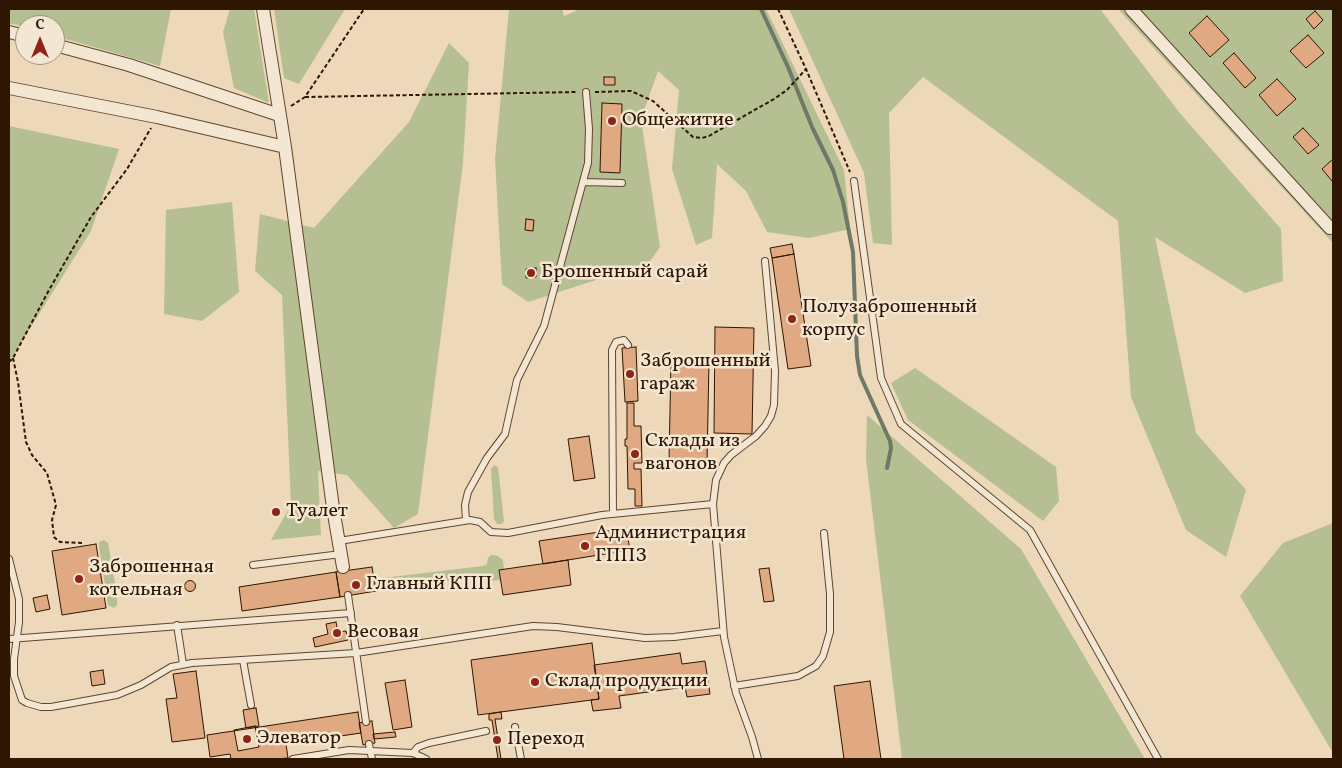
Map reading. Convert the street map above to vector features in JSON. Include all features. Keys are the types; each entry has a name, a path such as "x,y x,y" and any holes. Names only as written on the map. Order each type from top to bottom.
{"street":[{"path":"263,9 285,147 343,567"},
{"path":"1131,9 1332,228"},
{"path":"65,48 129,65 279,115"},
{"path":"9,88 157,117 285,147"}],"lane":[{"path":"466,520 465,505 468,492 487,458 504,434 517,380 544,326 588,163 589,129 586,92"},
{"path":"854,181 882,378 901,424 1030,530 1158,759"},
{"path":"584,182 622,183"},
{"path":"758,759 734,686 723,630 713,504 716,480 724,463 765,426 771,416 774,405 775,371 765,261"},
{"path":"613,514 612,350 616,342 624,340 628,344"},
{"path":"339,540 466,520 480,522 491,532 508,533 613,514 713,504"},
{"path":"734,686 798,676 816,666 823,656 830,632 830,594 824,533"},
{"path":"253,565 341,554"},
{"path":"9,560 19,599 14,676 22,700 41,707 51,707 126,693 171,667 183,664 356,653 533,626 557,627 645,638 674,637 723,630"},
{"path":"348,595 366,722"},
{"path":"9,639 351,613"},
{"path":"177,625 183,664"},
{"path":"242,660 250,705"},
{"path":"515,727 521,759"},
{"path":"413,753 418,747 429,743 486,732"},
{"path":"369,744 372,759"},
{"path":"293,759 338,751 413,753 426,759"}],"path":[{"path":"279,115 305,97 364,9"},
{"path":"778,9 806,68 854,181"},
{"path":"305,97 631,92 653,102 693,137 702,138 709,136 787,90 806,68"},
{"path":"9,362 13,358 91,217 127,168 157,117"},
{"path":"13,358 26,442 32,455 47,473 56,505 52,520 54,537 60,542 83,543"}],"green space":[{"path":"9,9 171,9 160,66 65,39 65,15 15,15 15,24 9,23"},
{"path":"230,9 254,9 269,103 234,88 223,32"},
{"path":"274,9 345,9 299,84 284,78"},
{"path":"509,9 562,9 564,16 580,9 766,9 844,170 850,229 809,238 767,232 746,191 717,164 712,238 696,245 672,169 679,90 658,71 641,119 660,247 649,263 528,302 502,284 495,159"},
{"path":"789,9 1100,9 1179,112 1281,229 1283,281 1245,293 1155,237 1196,433 1246,490 1226,557 1186,530 1131,397 1118,221 923,77 889,113 892,245 873,243 864,173"},
{"path":"1118,9 1333,9 1333,243"},
{"path":"449,43 469,63 463,163 418,514 394,528 347,475 318,471 321,535 271,540 291,505 282,295 255,271 260,214 314,228 409,122"},
{"path":"9,126 119,149 91,231 9,362"},
{"path":"232,202 239,292 202,321 164,314 166,210"},
{"path":"915,368 1056,467 1059,501 1043,521 908,420 891,383"},
{"path":"867,415 1021,549 1145,759 902,759 866,459"},
{"path":"494,465 498,467 504,521 502,524 497,524 494,519 491,469"},
{"path":"1333,523 1333,753 1240,596 1283,543"},
{"path":"104,540 108,543 117,594 117,605 114,608 108,605 99,547 99,542"},
{"path":"491,555 498,556 503,560 504,569 499,570 501,580 489,581 482,576 376,591 374,579 483,566 487,564 488,558"}],"building":[{"path":"1315,11 1323,20 1314,29 1306,19"},
{"path":"1207,16 1229,40 1210,57 1189,33"},
{"path":"1308,35 1324,53 1306,68 1290,51"},
{"path":"1234,53 1256,78 1245,88 1223,63"},
{"path":"604,77 615,77 615,85 604,85"},
{"path":"1277,79 1296,99 1277,116 1259,95"},
{"name":"Общежитие","path":"602,103 622,104 620,173 600,172"},
{"path":"1303,128 1319,145 1308,154 1293,137"},
{"path":"1333,159 1333,180 1332,181 1322,169"},
{"name":"Брошенный сарай","path":"526,219 534,220 533,231 525,230"},
{"path":"792,244 794,254 772,258 770,248"},
{"name":"Полузаброшенный корпус","path":"794,254 811,366 788,369 772,258"},
{"name":"Брошенный сарай","path":"536,268 536,277 526,278 526,269"},
{"path":"715,327 754,328 752,434 714,433"},
{"name":"Заброшенный гараж","path":"636,347 638,401 625,402 622,348"},
{"path":"671,359 709,360 707,464 669,463"},
{"name":"Склады из вагонов","path":"627,403 634,403 634,426 641,426 642,463 634,463 634,469 641,469 642,506 635,506 635,489 628,489 627,446 625,446 625,439 627,439"},
{"path":"589,436 595,478 574,481 568,439"},
{"name":"Администрация ГППЗ","path":"626,528 630,550 543,564 539,541"},
{"name":"Заброшенная котельная","path":"96,544 106,608 62,615 52,551"},
{"path":"568,560 571,585 503,595 499,570"},
{"name":"Главный КПП","path":"372,567 376,591 340,597 336,572"},
{"path":"769,568 774,601 764,602 759,569"},
{"path":"336,572 340,597 242,611 239,587"},
{"path":"188,581 192,581 195,586 194,590 188,591 185,588 185,584"},
{"path":"47,595 50,609 36,612 33,598"},
{"name":"Весовая","path":"336,622 338,632 346,631 348,640 315,647 313,638 328,634 326,624"},
{"name":"Склад продукции","path":"592,643 599,699 478,715 471,660"},
{"path":"680,653 682,664 705,661 710,694 687,697 685,687 619,696 621,708 593,711 591,700 599,699 594,665"},
{"path":"103,670 105,684 92,686 90,672"},
{"path":"196,671 205,738 172,742 166,699 177,698 173,674"},
{"path":"405,680 412,727 393,730 385,683"},
{"path":"870,681 881,759 844,759 834,686"},
{"path":"256,708 259,726 246,728 243,710"},
{"path":"358,712 361,733 286,744 288,758 231,759 230,754 210,757 207,735"},
{"name":"Переход","path":"501,712 502,719 495,719 501,759 498,759 492,720 489,720 489,714"},
{"path":"372,721 375,743 363,745 359,723"},
{"name":"Элеватор","path":"255,726 259,747 238,751 234,730"},
{"path":"395,732 396,737 374,739 373,734"}],"waterway":[{"path":"761,9 788,67 812,127 833,170 843,202 853,252 857,356 860,375 890,441 891,448 887,468"}],"place":[{"name":"Общежитие","path":"612,121"},
{"name":"Брошенный сарай","path":"531,273"},
{"name":"Полузаброшенный корпус","path":"792,319"},
{"name":"Заброшенный гараж","path":"630,374"},
{"name":"Склады из вагонов","path":"635,454"},
{"name":"Туалет","path":"276,512"},
{"name":"Администрация ГППЗ","path":"585,546"},
{"name":"Заброшенная котельная","path":"79,579"},
{"name":"Главный КПП","path":"356,585"},
{"name":"Весовая","path":"337,633"},
{"name":"Склад продукции","path":"535,682"},
{"name":"Элеватор","path":"247,739"},
{"name":"Переход","path":"497,740"}]}
